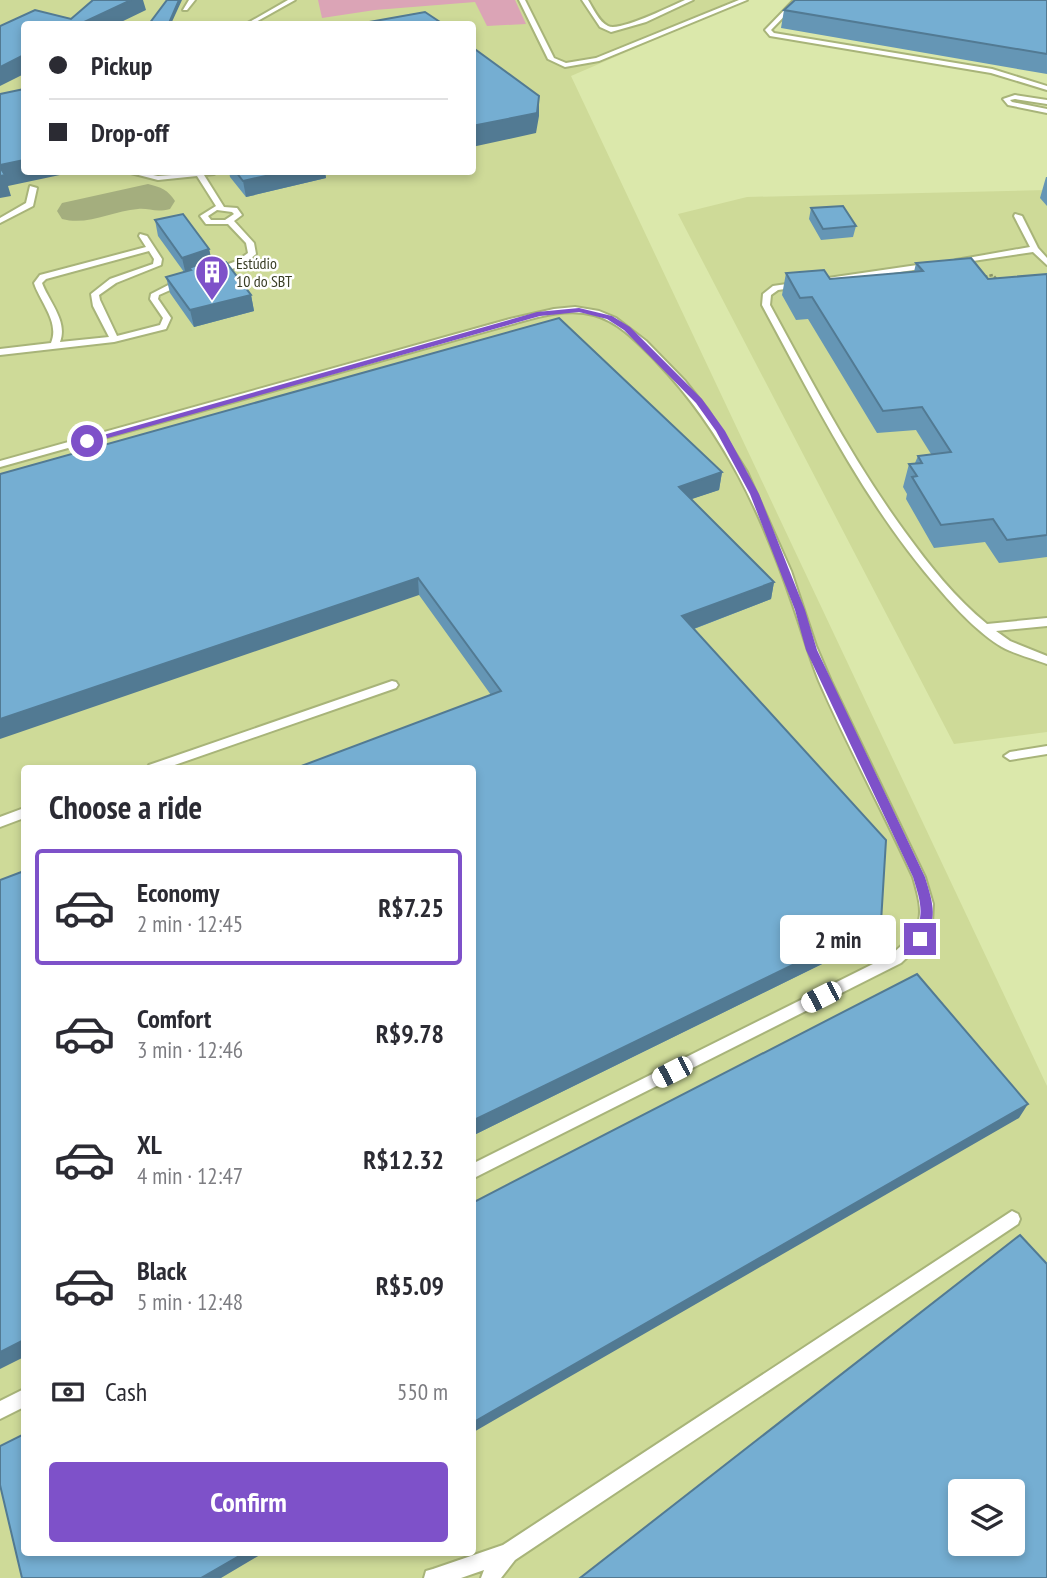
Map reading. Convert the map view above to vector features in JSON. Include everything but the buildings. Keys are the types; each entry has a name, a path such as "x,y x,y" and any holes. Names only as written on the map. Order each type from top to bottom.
{"lane":[{"path":"185,9 191,0"},
{"path":"254,21 292,0"},
{"path":"522,0 551,59 565,65 597,60 740,1"},
{"path":"585,0 603,26 611,30 644,21 690,0"},
{"path":"797,0 768,30 772,35 992,71 1047,88"},
{"path":"716,11 717,1"},
{"path":"1047,102 1015,97 1006,99 1010,104 1047,111"},
{"path":"144,175 158,178 182,175"},
{"path":"199,175 220,208"},
{"path":"0,221 30,204 33,188"},
{"path":"220,208 236,212 237,215 230,221 213,223 204,218 208,211 220,208"},
{"path":"1018,216 1035,249 1047,263"},
{"path":"204,275 240,263 252,254 250,243 230,221"},
{"path":"114,339 111,323 95,305 94,294 113,281 157,265 158,258 143,236"},
{"path":"54,345 59,337 60,327 40,290 38,283 43,277 151,248"},
{"path":"1035,249 798,283 776,288 765,299 863,477 899,533 937,583 1009,648 1047,660"},
{"path":"961,261 984,276"},
{"path":"0,352 114,339 163,327 167,318 154,299 155,294 168,286 192,279"},
{"path":"0,464 513,321 559,311 596,312 627,329 673,372 721,431 755,494 800,610 812,650 919,877 928,903 928,922 920,939 896,959 476,1170"},
{"path":"984,628 1047,622"},
{"path":"162,765 392,685"},
{"path":"1010,756 1047,750"},
{"path":"0,822 21,814"},
{"path":"433,1578 508,1553 1012,1219"},
{"path":"0,1410 21,1400"},
{"path":"490,1578 508,1553"}],"path":[{"path":"984,276 993,275 1000,285"}],"shaded area":[{"path":"0,0 747,0 571,76 1047,1086 1047,1578 0,1578"},
{"path":"318,0 515,0 526,24 487,26 475,2 375,10 322,18"},
{"path":"1047,190 1047,732 954,744 678,214 747,197"}],"taxiway":[{"path":"76,211 148,195 156,201"}],"place":[{"name":"Estúdio 10 do SBT","path":"212,302"}],"route":[{"path":"87,441 540,314 579,310 609,317 627,329 673,372 699,401 721,431 755,494 800,610 812,650 919,877 928,903 928,922 920,939"}]}
